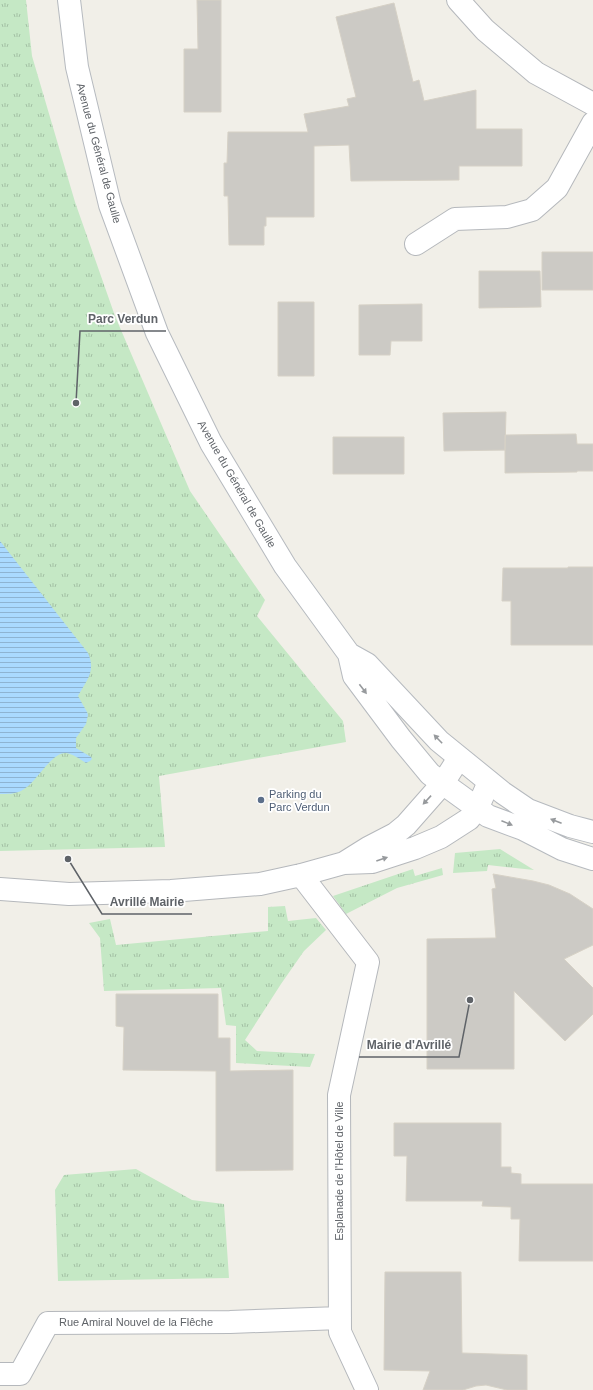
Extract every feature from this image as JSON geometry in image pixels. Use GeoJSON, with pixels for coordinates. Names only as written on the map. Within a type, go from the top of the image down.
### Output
{"type":"FeatureCollection","features":[{"type":"Feature","properties":{"kind":"street","name":"Avenue du Général de Gaulle"},"geometry":{"type":"LineString","coordinates":[[69,0],[77,67],[110,205],[157,333],[211,443],[285,566],[349,654],[354,676],[417,760],[430,774],[488,816],[522,829],[562,849],[593,859]]}},
{"type":"Feature","properties":{"kind":"street"},"geometry":{"type":"LineString","coordinates":[[458,0],[485,30],[536,73],[593,104]]}},
{"type":"Feature","properties":{"kind":"street"},"geometry":{"type":"LineString","coordinates":[[416,244],[454,219],[507,218],[532,210],[557,188],[593,123]]}},
{"type":"Feature","properties":{"kind":"street","name":"Avenue du Général de Gaulle"},"geometry":{"type":"LineString","coordinates":[[349,654],[367,664],[439,741],[489,782],[528,810],[570,826],[593,832]]}},
{"type":"Feature","properties":{"kind":"street"},"geometry":{"type":"LineString","coordinates":[[344,863],[395,834],[406,825],[443,783],[459,758]]}},
{"type":"Feature","properties":{"kind":"street"},"geometry":{"type":"LineString","coordinates":[[0,889],[62,894],[171,891],[260,884],[301,876],[344,863],[372,862],[415,848],[441,837],[469,819],[477,809],[489,782]]}},
{"type":"Feature","properties":{"kind":"street","name":"Esplanade de l'Hôtel de Ville"},"geometry":{"type":"LineString","coordinates":[[301,876],[368,962],[339,1095],[340,1332],[367,1390]]}},
{"type":"Feature","properties":{"kind":"street","name":"Rue Amiral Nouvel de la Flêche"},"geometry":{"type":"LineString","coordinates":[[0,1374],[20,1374],[48,1323],[230,1322],[340,1318]]}},
{"type":"Feature","properties":{"kind":"green space"},"geometry":{"type":"Polygon","coordinates":[[[0,0],[26,0],[32,56],[75,202],[115,316],[190,491],[265,600],[257,616],[343,721],[346,742],[159,776],[165,847],[0,851],[0,0]]]}},
{"type":"Feature","properties":{"kind":"green space"},"geometry":{"type":"Polygon","coordinates":[[[500,849],[534,870],[488,865],[487,871],[453,873],[455,853],[500,849]]]}},
{"type":"Feature","properties":{"kind":"green space"},"geometry":{"type":"Polygon","coordinates":[[[442,868],[443,875],[397,888],[346,914],[333,896],[413,869],[415,876],[442,868]]]}},
{"type":"Feature","properties":{"kind":"green space"},"geometry":{"type":"Polygon","coordinates":[[[285,906],[288,921],[316,918],[326,930],[304,951],[245,1040],[257,1051],[315,1054],[310,1067],[236,1063],[236,1026],[226,1025],[221,988],[104,991],[100,938],[89,923],[110,919],[116,945],[268,931],[268,907],[285,906]]]}},
{"type":"Feature","properties":{"kind":"green space"},"geometry":{"type":"Polygon","coordinates":[[[136,1169],[192,1200],[224,1204],[229,1278],[58,1281],[55,1190],[64,1175],[136,1169]]]}},
{"type":"Feature","properties":{"kind":"water"},"geometry":{"type":"Polygon","coordinates":[[[0,541],[88,653],[91,665],[91,670],[87,680],[78,696],[88,715],[86,724],[76,738],[76,748],[92,759],[86,763],[71,754],[60,754],[49,763],[27,787],[18,792],[6,794],[0,794],[0,541]]]}},
{"type":"Feature","properties":{"kind":"building"},"geometry":{"type":"Polygon","coordinates":[[[197,0],[221,0],[221,112],[184,112],[184,49],[198,49],[197,0]]]}},
{"type":"Feature","properties":{"kind":"building"},"geometry":{"type":"Polygon","coordinates":[[[394,3],[413,82],[419,80],[424,101],[476,90],[476,129],[522,129],[522,166],[459,166],[459,180],[351,181],[349,145],[314,146],[314,217],[266,217],[266,226],[264,226],[264,245],[229,245],[228,196],[224,196],[224,163],[227,163],[228,132],[308,132],[304,114],[349,106],[347,99],[356,97],[336,17],[394,3]]]}},
{"type":"Feature","properties":{"kind":"building"},"geometry":{"type":"Polygon","coordinates":[[[542,252],[593,252],[593,290],[542,290],[542,252]]]}},
{"type":"Feature","properties":{"kind":"building"},"geometry":{"type":"Polygon","coordinates":[[[479,271],[540,271],[541,307],[479,308],[479,271]]]}},
{"type":"Feature","properties":{"kind":"building"},"geometry":{"type":"Polygon","coordinates":[[[278,302],[314,302],[314,376],[278,376],[278,302]]]}},
{"type":"Feature","properties":{"kind":"building"},"geometry":{"type":"Polygon","coordinates":[[[422,304],[422,341],[391,341],[390,355],[359,355],[359,305],[422,304]]]}},
{"type":"Feature","properties":{"kind":"building"},"geometry":{"type":"Polygon","coordinates":[[[506,412],[505,450],[444,451],[443,413],[506,412]]]}},
{"type":"Feature","properties":{"kind":"building"},"geometry":{"type":"Polygon","coordinates":[[[576,434],[577,444],[593,444],[593,471],[505,473],[505,435],[576,434]]]}},
{"type":"Feature","properties":{"kind":"building"},"geometry":{"type":"Polygon","coordinates":[[[333,437],[404,437],[404,474],[333,474],[333,437]]]}},
{"type":"Feature","properties":{"kind":"building"},"geometry":{"type":"Polygon","coordinates":[[[593,567],[593,645],[511,645],[511,601],[502,601],[503,568],[593,567]]]}},
{"type":"Feature","properties":{"kind":"building"},"geometry":{"type":"Polygon","coordinates":[[[493,874],[549,885],[570,894],[593,909],[593,945],[564,959],[593,988],[593,1014],[565,1041],[514,991],[514,1069],[427,1069],[427,939],[496,938],[492,889],[496,888],[493,874]]]}},
{"type":"Feature","properties":{"kind":"building"},"geometry":{"type":"Polygon","coordinates":[[[116,994],[218,994],[218,1038],[230,1038],[230,1071],[293,1070],[293,1170],[216,1171],[216,1071],[123,1070],[124,1027],[116,1026],[116,994]]]}},
{"type":"Feature","properties":{"kind":"building"},"geometry":{"type":"Polygon","coordinates":[[[394,1123],[501,1123],[501,1167],[511,1167],[511,1173],[521,1174],[521,1184],[593,1184],[593,1261],[519,1261],[520,1219],[511,1219],[511,1207],[482,1206],[483,1201],[406,1201],[407,1156],[394,1156],[394,1123]]]}},
{"type":"Feature","properties":{"kind":"building"},"geometry":{"type":"Polygon","coordinates":[[[385,1272],[461,1272],[462,1353],[527,1355],[527,1390],[507,1390],[486,1385],[463,1390],[423,1390],[430,1371],[384,1370],[385,1272]]]}},
{"type":"Feature","properties":{"kind":"place","name":"Parc Verdun"},"geometry":{"type":"Point","coordinates":[76,403]}},
{"type":"Feature","properties":{"kind":"place","name":"Parking du Parc Verdun"},"geometry":{"type":"Point","coordinates":[261,800]}},
{"type":"Feature","properties":{"kind":"place","name":"Avrillé Mairie"},"geometry":{"type":"Point","coordinates":[68,859]}},
{"type":"Feature","properties":{"kind":"place","name":"Mairie d'Avrillé"},"geometry":{"type":"Point","coordinates":[470,1000]}}]}
